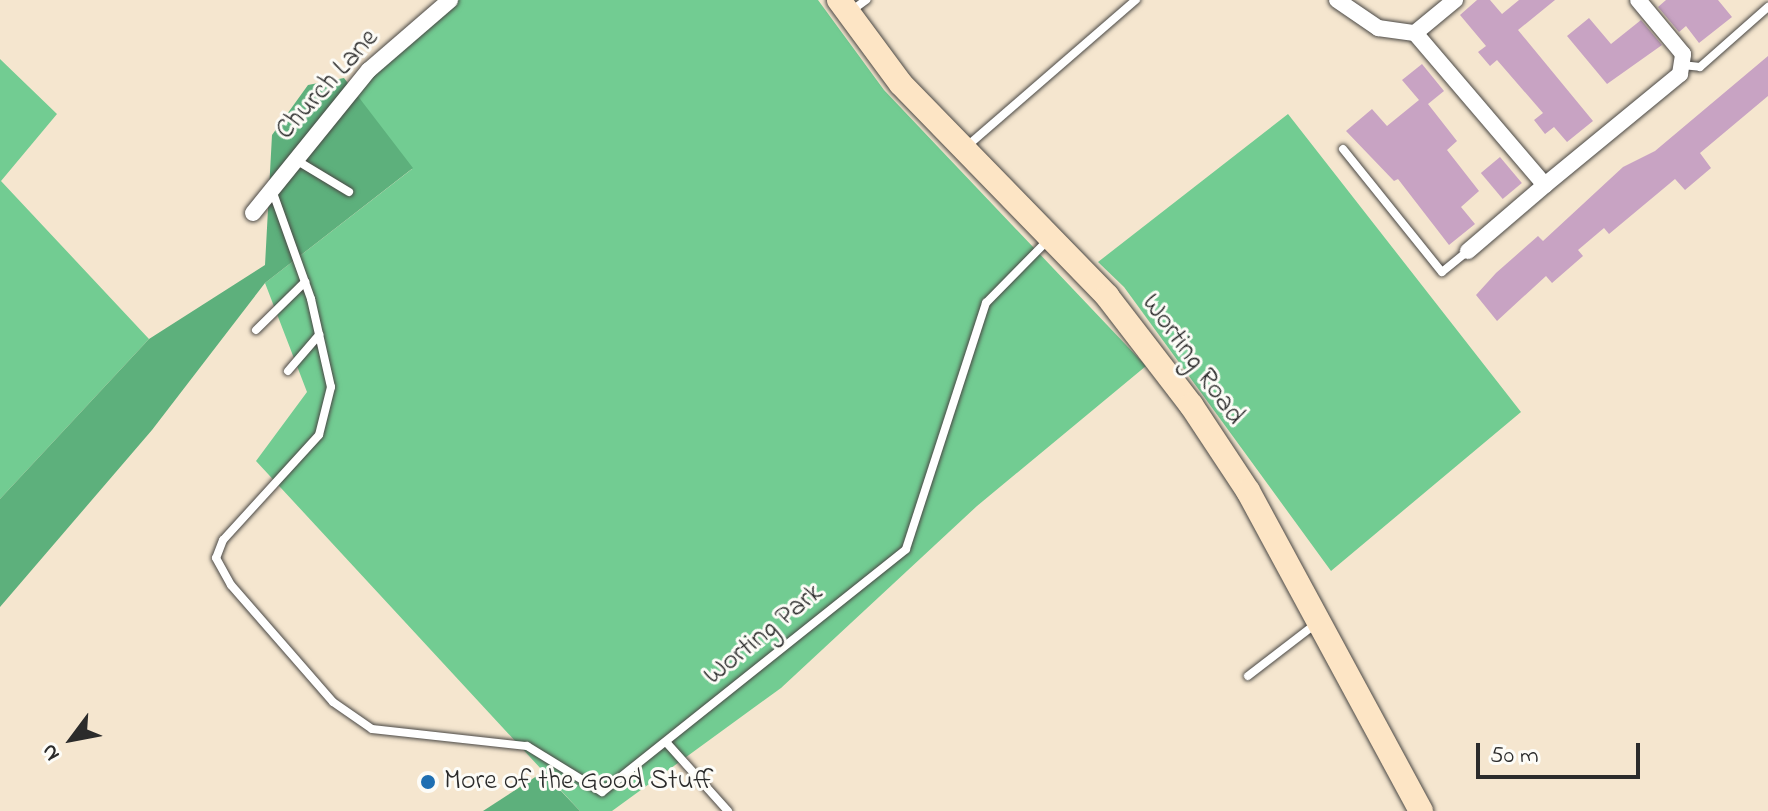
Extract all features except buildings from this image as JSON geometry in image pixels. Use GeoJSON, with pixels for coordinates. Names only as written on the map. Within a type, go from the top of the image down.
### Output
{"type":"FeatureCollection","features":[{"type":"Feature","properties":{"kind":"main road","name":"Worting Road"},"geometry":{"type":"LineString","coordinates":[[851,4],[901,84],[1107,296],[1191,405],[1248,491],[1421,811]]}},
{"type":"Feature","properties":{"kind":"street","name":"Church Lane"},"geometry":{"type":"LineString","coordinates":[[253,213],[369,70],[450,0]]}},
{"type":"Feature","properties":{"kind":"street"},"geometry":{"type":"LineString","coordinates":[[1337,0],[1378,28],[1415,33],[1545,185]]}},
{"type":"Feature","properties":{"kind":"street"},"geometry":{"type":"LineString","coordinates":[[1415,33],[1455,0]]}},
{"type":"Feature","properties":{"kind":"street"},"geometry":{"type":"LineString","coordinates":[[1468,251],[1680,74],[1683,54],[1638,0]]}},
{"type":"Feature","properties":{"kind":"lane"},"geometry":{"type":"LineString","coordinates":[[962,150],[1136,0]]}},
{"type":"Feature","properties":{"kind":"lane"},"geometry":{"type":"LineString","coordinates":[[1681,65],[1700,67],[1768,7]]}},
{"type":"Feature","properties":{"kind":"lane"},"geometry":{"type":"LineString","coordinates":[[1343,149],[1442,272],[1468,251]]}},
{"type":"Feature","properties":{"kind":"lane"},"geometry":{"type":"LineString","coordinates":[[296,160],[349,192]]}},
{"type":"Feature","properties":{"kind":"lane"},"geometry":{"type":"LineString","coordinates":[[272,190],[305,282],[319,335],[288,371]]}},
{"type":"Feature","properties":{"kind":"lane","name":"Worting Park"},"geometry":{"type":"LineString","coordinates":[[319,335],[331,387],[319,435],[223,540],[216,558],[231,585],[333,702],[372,729],[527,746],[602,792],[906,549],[986,303],[1051,237]]}},
{"type":"Feature","properties":{"kind":"lane"},"geometry":{"type":"LineString","coordinates":[[256,330],[305,282]]}},
{"type":"Feature","properties":{"kind":"lane"},"geometry":{"type":"LineString","coordinates":[[1248,676],[1318,622]]}},
{"type":"Feature","properties":{"kind":"lane"},"geometry":{"type":"LineString","coordinates":[[666,742],[728,811]]}},
{"type":"Feature","properties":{"kind":"green space"},"geometry":{"type":"Polygon","coordinates":[[[450,0],[818,0],[884,90],[1146,366],[977,506],[781,688],[612,811],[580,811],[256,461],[307,392],[265,283],[412,169],[351,89],[450,0]]]}},
{"type":"Feature","properties":{"kind":"green space"},"geometry":{"type":"Polygon","coordinates":[[[0,59],[57,114],[1,181],[149,339],[0,499],[0,59]]]}},
{"type":"Feature","properties":{"kind":"green space"},"geometry":{"type":"Polygon","coordinates":[[[344,78],[413,168],[265,283],[152,430],[0,607],[0,499],[149,339],[265,265],[272,135],[308,85],[344,78]]]}},
{"type":"Feature","properties":{"kind":"green space"},"geometry":{"type":"Polygon","coordinates":[[[1288,114],[1521,412],[1331,571],[1124,287],[1098,262],[1288,114]]]}},
{"type":"Feature","properties":{"kind":"green space"},"geometry":{"type":"Polygon","coordinates":[[[543,772],[580,811],[483,811],[543,772]]]}},
{"type":"Feature","properties":{"kind":"place","name":"More of the Good Stuff"},"geometry":{"type":"Point","coordinates":[428,782]}}]}
